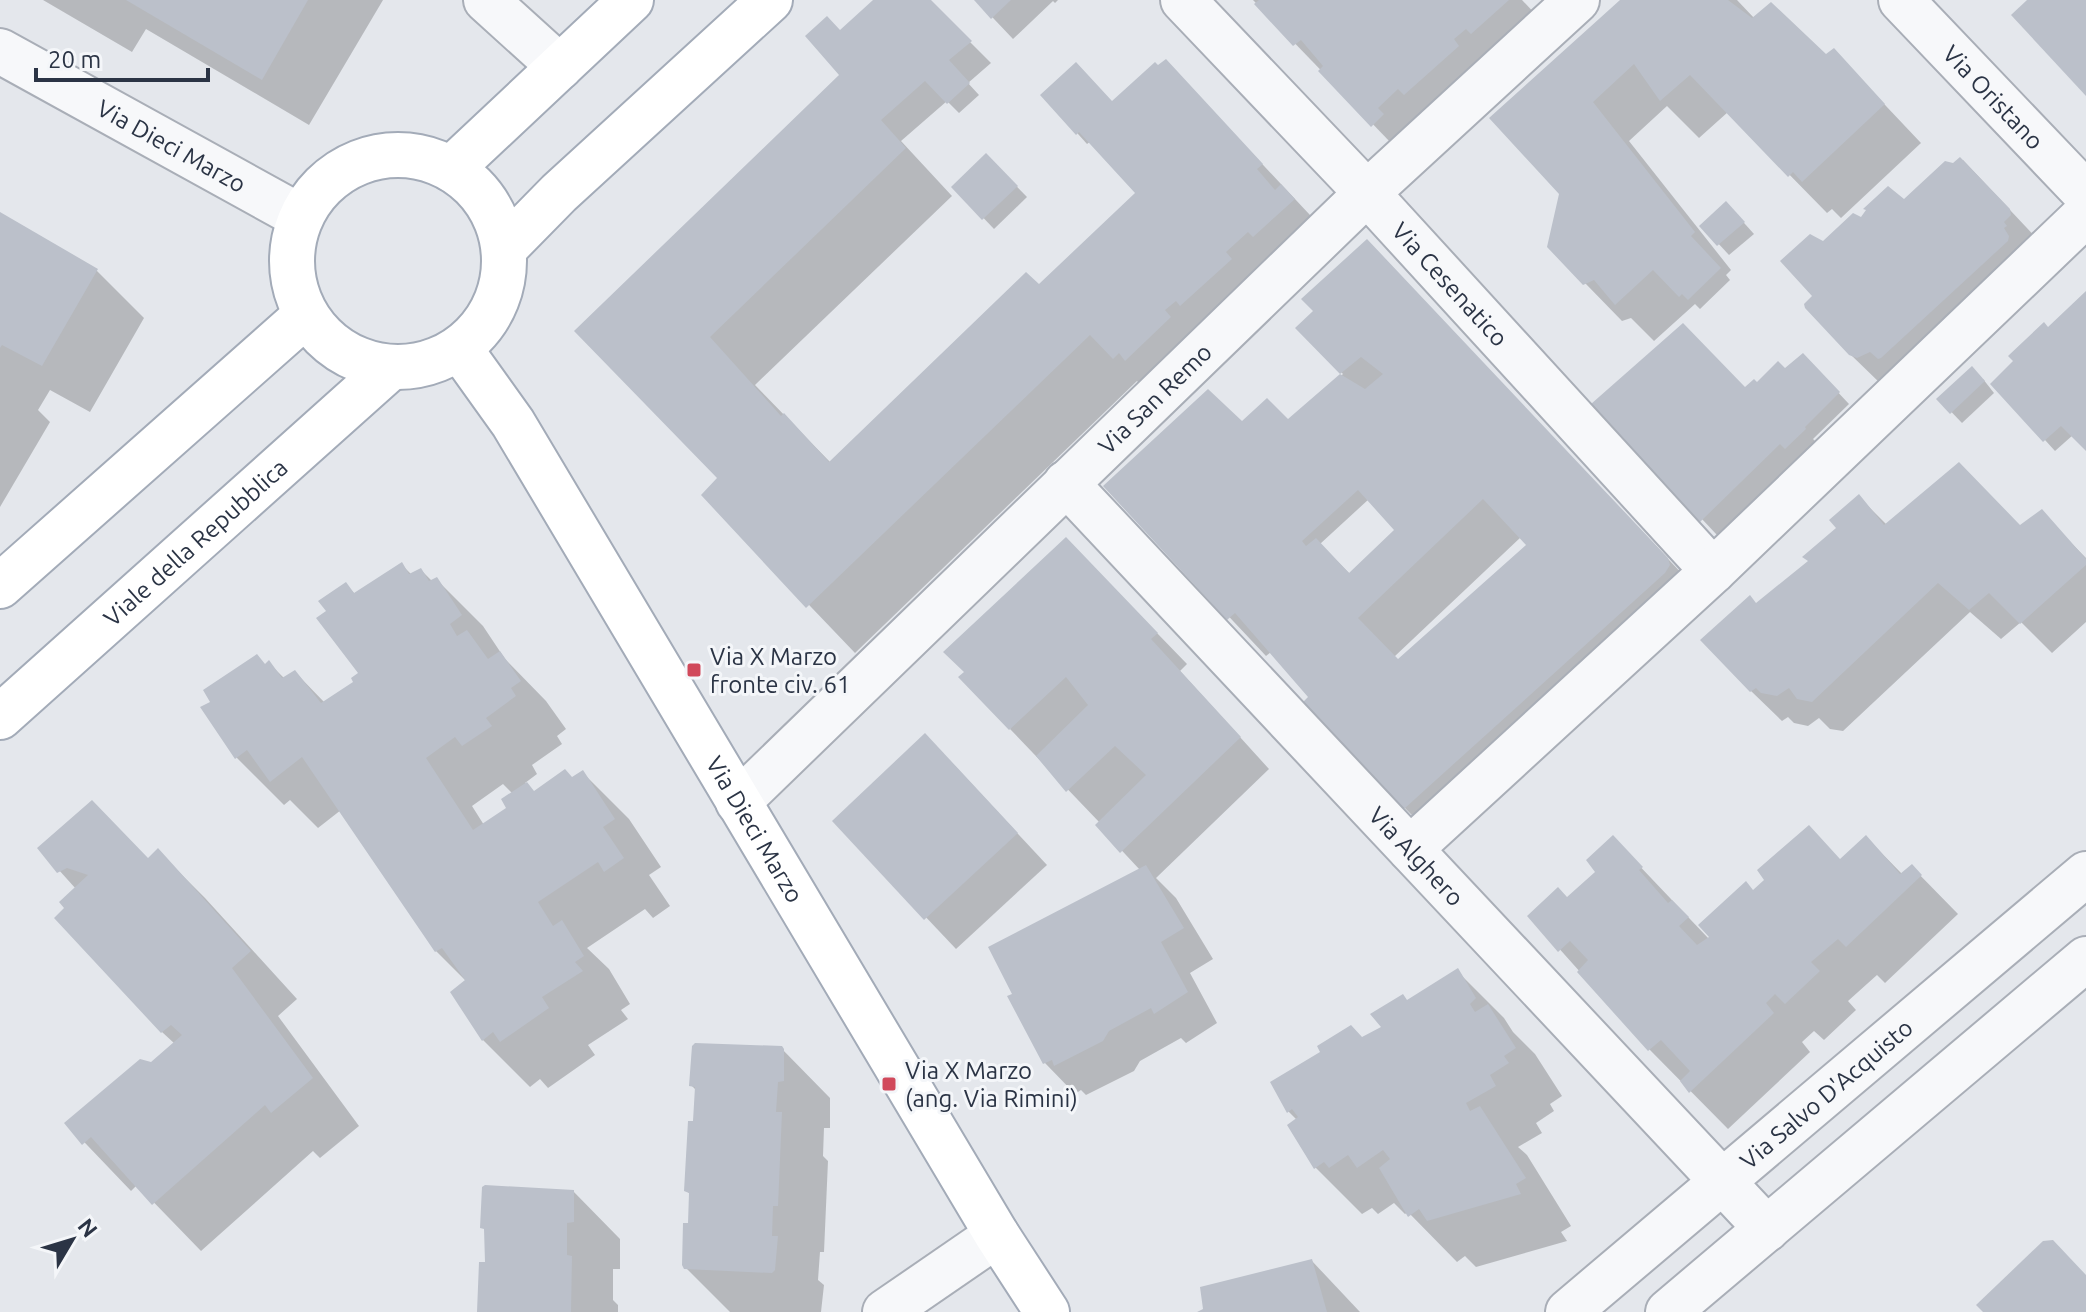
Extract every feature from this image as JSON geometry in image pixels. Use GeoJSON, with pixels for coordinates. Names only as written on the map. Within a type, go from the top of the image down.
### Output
{"type":"FeatureCollection","features":[{"type":"Feature","properties":{"kind":"main road"},"geometry":{"type":"LineString","coordinates":[[451,169],[631,0]]}},
{"type":"Feature","properties":{"kind":"main road"},"geometry":{"type":"LineString","coordinates":[[504,249],[559,193],[770,0]]}},
{"type":"Feature","properties":{"kind":"main road"},"geometry":{"type":"LineString","coordinates":[[402,154],[428,159],[451,169],[472,185],[489,205],[499,226],[504,249],[503,281],[493,311],[478,332],[460,349],[426,365],[390,368],[357,359],[328,341],[306,315],[294,285],[292,250],[301,217],[318,189],[345,169],[372,158],[402,154]]}},
{"type":"Feature","properties":{"kind":"main road"},"geometry":{"type":"LineString","coordinates":[[0,586],[306,315]]}},
{"type":"Feature","properties":{"kind":"main road","name":"Via Dieci Marzo"},"geometry":{"type":"LineString","coordinates":[[460,349],[513,423],[997,1235],[1047,1312]]}},
{"type":"Feature","properties":{"kind":"main road","name":"Viale della Repubblica"},"geometry":{"type":"LineString","coordinates":[[0,717],[390,368]]}},
{"type":"Feature","properties":{"kind":"street"},"geometry":{"type":"LineString","coordinates":[[486,0],[560,67]]}},
{"type":"Feature","properties":{"kind":"street","name":"Via Cesenatico"},"geometry":{"type":"LineString","coordinates":[[1183,0],[1367,193],[1713,571]]}},
{"type":"Feature","properties":{"kind":"street","name":"Via San Remo"},"geometry":{"type":"LineString","coordinates":[[738,802],[1367,193],[1577,0]]}},
{"type":"Feature","properties":{"kind":"street","name":"Via Oristano"},"geometry":{"type":"LineString","coordinates":[[1901,0],[2086,194]]}},
{"type":"Feature","properties":{"kind":"street","name":"Via Dieci Marzo"},"geometry":{"type":"LineString","coordinates":[[0,51],[301,217]]}},
{"type":"Feature","properties":{"kind":"street"},"geometry":{"type":"LineString","coordinates":[[1410,849],[1713,571],[2086,214]]}},
{"type":"Feature","properties":{"kind":"street","name":"Via Alghero"},"geometry":{"type":"LineString","coordinates":[[1066,483],[1767,1229]]}},
{"type":"Feature","properties":{"kind":"street","name":"Via Salvo D'Acquisto"},"geometry":{"type":"LineString","coordinates":[[1568,1312],[2086,874]]}},
{"type":"Feature","properties":{"kind":"street"},"geometry":{"type":"LineString","coordinates":[[1668,1312],[2086,959]]}},
{"type":"Feature","properties":{"kind":"street"},"geometry":{"type":"LineString","coordinates":[[885,1312],[997,1235]]}},
{"type":"Feature","properties":{"kind":"building"},"geometry":{"type":"Polygon","coordinates":[[[126,0],[308,0],[262,80],[126,0]]]}},
{"type":"Feature","properties":{"kind":"building"},"geometry":{"type":"Polygon","coordinates":[[[873,0],[931,0],[972,41],[949,60],[970,83],[947,104],[925,81],[881,120],[906,148],[710,337],[781,416],[784,413],[829,462],[1026,272],[1039,284],[1135,193],[1040,95],[1076,62],[1112,101],[1155,62],[1158,65],[1166,59],[1263,164],[1257,169],[1275,190],[1281,184],[1295,199],[1253,237],[1248,232],[1226,252],[1232,259],[1180,306],[1176,301],[1165,310],[1171,317],[1125,361],[1119,353],[1113,359],[1090,335],[806,608],[701,495],[717,478],[574,331],[839,75],[805,36],[827,16],[840,30],[873,0]]]}},
{"type":"Feature","properties":{"kind":"building"},"geometry":{"type":"Polygon","coordinates":[[[974,0],[1011,0],[991,19],[974,0]]]}},
{"type":"Feature","properties":{"kind":"building"},"geometry":{"type":"Polygon","coordinates":[[[1259,0],[1509,0],[1471,34],[1466,29],[1454,39],[1459,46],[1404,95],[1398,89],[1378,108],[1384,114],[1371,127],[1318,71],[1323,66],[1301,40],[1293,46],[1254,4],[1259,0]]]}},
{"type":"Feature","properties":{"kind":"building"},"geometry":{"type":"Polygon","coordinates":[[[1620,0],[1728,0],[1752,18],[1771,2],[1826,54],[1834,48],[1885,104],[1802,182],[1793,172],[1788,177],[1690,75],[1660,101],[1634,64],[1593,102],[1695,232],[1691,236],[1721,268],[1688,300],[1682,294],[1679,297],[1653,270],[1615,305],[1594,280],[1583,285],[1547,247],[1559,194],[1489,118],[1620,0]]]}},
{"type":"Feature","properties":{"kind":"building"},"geometry":{"type":"Polygon","coordinates":[[[2027,0],[2086,0],[2086,96],[2011,15],[2027,0]]]}},
{"type":"Feature","properties":{"kind":"building"},"geometry":{"type":"Polygon","coordinates":[[[986,153],[1018,186],[982,220],[951,187],[986,153]]]}},
{"type":"Feature","properties":{"kind":"building"},"geometry":{"type":"Polygon","coordinates":[[[1960,157],[2010,209],[2011,215],[2004,222],[2008,241],[1881,358],[1870,352],[1857,358],[1849,355],[1805,308],[1804,304],[1812,296],[1780,261],[1810,234],[1823,241],[1853,213],[1861,217],[1866,210],[1863,209],[1888,186],[1904,199],[1945,161],[1953,163],[1960,157]]]}},
{"type":"Feature","properties":{"kind":"building"},"geometry":{"type":"Polygon","coordinates":[[[1726,201],[1745,222],[1717,246],[1699,226],[1726,201]]]}},
{"type":"Feature","properties":{"kind":"building"},"geometry":{"type":"Polygon","coordinates":[[[0,212],[98,269],[42,366],[2,345],[0,348],[0,212]]]}},
{"type":"Feature","properties":{"kind":"building"},"geometry":{"type":"Polygon","coordinates":[[[1367,239],[1668,558],[1670,565],[1665,573],[1405,808],[1401,808],[1303,702],[1308,697],[1235,613],[1227,620],[1103,486],[1208,389],[1242,421],[1267,398],[1288,419],[1340,374],[1295,328],[1313,311],[1301,299],[1367,239]],[[1361,357],[1340,374],[1365,389],[1383,374],[1361,357]],[[1358,490],[1302,541],[1306,546],[1316,538],[1349,573],[1394,530],[1358,490]],[[1483,499],[1358,618],[1398,659],[1526,545],[1483,499]]]}},
{"type":"Feature","properties":{"kind":"building"},"geometry":{"type":"Polygon","coordinates":[[[2086,291],[2086,451],[2061,426],[2043,442],[1990,384],[2013,361],[2008,356],[2044,322],[2048,327],[2086,291]]]}},
{"type":"Feature","properties":{"kind":"building"},"geometry":{"type":"Polygon","coordinates":[[[1683,323],[1745,387],[1754,379],[1757,382],[1778,361],[1785,368],[1803,353],[1840,392],[1785,449],[1780,444],[1700,522],[1591,404],[1683,323]]]}},
{"type":"Feature","properties":{"kind":"building"},"geometry":{"type":"Polygon","coordinates":[[[1972,366],[1985,381],[1950,414],[1936,399],[1972,366]]]}},
{"type":"Feature","properties":{"kind":"building"},"geometry":{"type":"Polygon","coordinates":[[[1959,462],[2020,525],[2042,509],[2086,559],[2086,565],[2020,624],[1989,593],[1969,610],[1938,583],[1812,702],[1797,699],[1789,688],[1777,696],[1761,693],[1756,688],[1750,692],[1700,640],[1750,595],[1756,603],[1808,561],[1802,557],[1836,528],[1829,520],[1859,494],[1884,525],[1959,462]]]}},
{"type":"Feature","properties":{"kind":"building"},"geometry":{"type":"Polygon","coordinates":[[[1066,537],[1158,633],[1151,639],[1241,737],[1120,853],[1095,825],[1146,775],[1115,746],[1066,792],[1036,756],[1088,705],[1066,677],[1009,730],[958,677],[964,672],[943,652],[1066,537]]]}},
{"type":"Feature","properties":{"kind":"building"},"geometry":{"type":"Polygon","coordinates":[[[402,562],[409,574],[421,568],[429,581],[437,577],[462,615],[450,624],[457,636],[467,630],[488,659],[500,651],[521,681],[511,688],[516,696],[486,718],[492,726],[462,746],[455,737],[426,758],[473,830],[506,808],[501,799],[527,782],[534,791],[565,769],[572,777],[583,770],[615,819],[603,827],[624,858],[604,872],[598,862],[538,902],[553,926],[562,920],[584,956],[575,962],[583,971],[542,997],[549,1008],[500,1042],[493,1032],[482,1041],[450,992],[465,980],[442,948],[435,952],[302,757],[270,782],[247,750],[235,759],[200,707],[210,702],[203,690],[257,654],[265,664],[269,660],[282,678],[295,670],[321,703],[353,682],[351,678],[358,673],[316,618],[326,611],[318,601],[346,582],[354,593],[402,562]]]}},
{"type":"Feature","properties":{"kind":"building"},"geometry":{"type":"Polygon","coordinates":[[[925,733],[1018,833],[924,920],[832,821],[925,733]]]}},
{"type":"Feature","properties":{"kind":"building"},"geometry":{"type":"Polygon","coordinates":[[[92,800],[148,858],[158,848],[251,951],[232,968],[313,1078],[271,1113],[265,1105],[152,1205],[91,1137],[82,1145],[64,1123],[140,1059],[151,1062],[182,1035],[171,1025],[161,1033],[54,918],[64,908],[59,902],[88,875],[67,868],[57,873],[37,848],[92,800]]]}},
{"type":"Feature","properties":{"kind":"building"},"geometry":{"type":"Polygon","coordinates":[[[1809,825],[1840,859],[1866,835],[1900,874],[1912,864],[1922,875],[1846,947],[1838,939],[1811,962],[1820,971],[1785,1004],[1775,994],[1766,1003],[1774,1013],[1689,1093],[1680,1081],[1690,1071],[1661,1040],[1648,1051],[1577,972],[1588,960],[1570,941],[1558,952],[1527,916],[1558,887],[1567,897],[1595,872],[1586,860],[1613,835],[1643,867],[1639,870],[1668,903],[1672,900],[1689,917],[1679,926],[1697,945],[1709,937],[1698,925],[1746,881],[1753,890],[1764,880],[1757,870],[1809,825]]]}},
{"type":"Feature","properties":{"kind":"building"},"geometry":{"type":"Polygon","coordinates":[[[1146,865],[1184,928],[1161,942],[1188,992],[1154,1014],[1151,1008],[1109,1031],[1103,1041],[1054,1066],[1052,1060],[1043,1064],[1007,996],[1012,994],[988,947],[1146,865]]]}},
{"type":"Feature","properties":{"kind":"building"},"geometry":{"type":"Polygon","coordinates":[[[1458,968],[1476,998],[1470,1004],[1475,1012],[1488,1004],[1516,1048],[1504,1056],[1509,1063],[1490,1075],[1496,1086],[1466,1103],[1470,1111],[1480,1106],[1526,1178],[1516,1184],[1521,1194],[1427,1221],[1419,1209],[1408,1217],[1379,1168],[1390,1159],[1383,1150],[1357,1168],[1348,1155],[1329,1168],[1324,1162],[1314,1169],[1287,1125],[1298,1117],[1292,1109],[1287,1113],[1270,1082],[1320,1052],[1317,1046],[1351,1025],[1362,1037],[1381,1027],[1370,1014],[1403,994],[1407,1000],[1458,968]]]}},
{"type":"Feature","properties":{"kind":"building"},"geometry":{"type":"Polygon","coordinates":[[[695,1043],[782,1046],[784,1049],[784,1081],[778,1082],[776,1112],[782,1112],[778,1206],[773,1206],[772,1236],[778,1236],[775,1270],[772,1273],[684,1269],[682,1265],[683,1223],[688,1223],[689,1193],[684,1191],[688,1121],[693,1121],[695,1087],[689,1086],[692,1046],[695,1043]]]}},
{"type":"Feature","properties":{"kind":"building"},"geometry":{"type":"Polygon","coordinates":[[[482,1187],[574,1190],[574,1222],[567,1223],[567,1255],[572,1256],[571,1312],[477,1312],[479,1262],[485,1262],[484,1229],[480,1228],[482,1187]]]}},
{"type":"Feature","properties":{"kind":"building"},"geometry":{"type":"Polygon","coordinates":[[[2053,1240],[2086,1275],[2086,1312],[1983,1312],[1976,1305],[2043,1241],[2053,1240]]]}},
{"type":"Feature","properties":{"kind":"building"},"geometry":{"type":"Polygon","coordinates":[[[1312,1259],[1327,1312],[1197,1312],[1203,1309],[1200,1287],[1312,1259]]]}},
{"type":"Feature","properties":{"kind":"place","name":"Via X Marzo fronte civ. 61"},"geometry":{"type":"Point","coordinates":[694,670]}},
{"type":"Feature","properties":{"kind":"place","name":"Via X Marzo (ang. Via Rimini)"},"geometry":{"type":"Point","coordinates":[889,1084]}}]}
